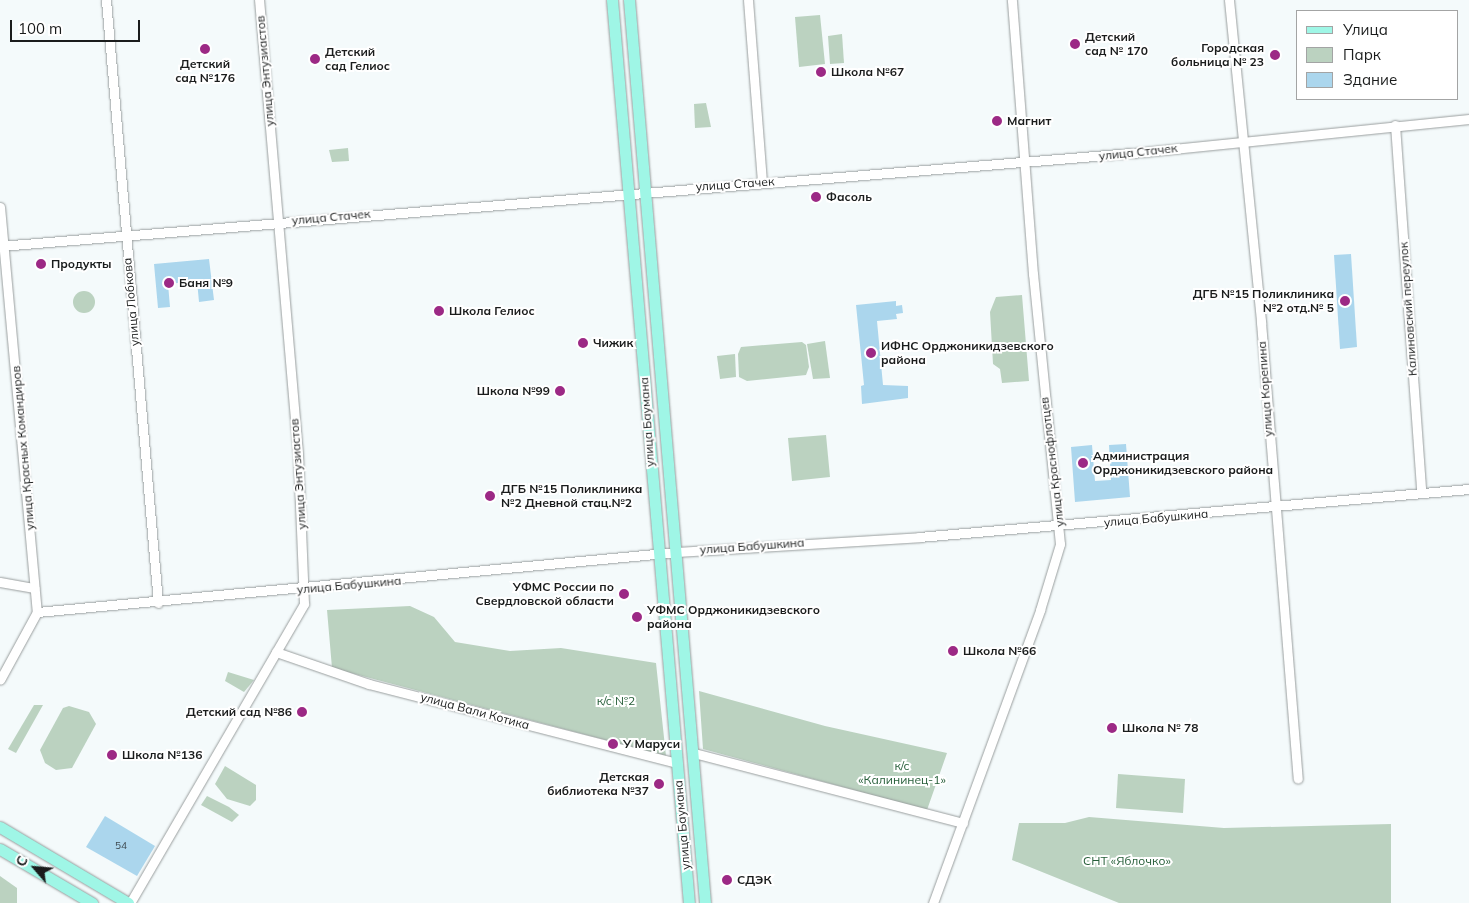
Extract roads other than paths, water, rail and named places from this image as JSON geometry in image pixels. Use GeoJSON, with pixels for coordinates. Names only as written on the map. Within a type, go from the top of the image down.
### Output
{"type":"FeatureCollection","features":[{"type":"Feature","properties":{"kind":"main road","name":"улица Баумана"},"geometry":{"type":"LineString","coordinates":[[612,0],[656,554],[689,903]]}},
{"type":"Feature","properties":{"kind":"main road","name":"улица Баумана"},"geometry":{"type":"LineString","coordinates":[[629,0],[706,903]]}},
{"type":"Feature","properties":{"kind":"main road"},"geometry":{"type":"LineString","coordinates":[[0,827],[129,903]]}},
{"type":"Feature","properties":{"kind":"main road"},"geometry":{"type":"LineString","coordinates":[[0,848],[92,903]]}},
{"type":"Feature","properties":{"kind":"street","name":"улица Лобкова"},"geometry":{"type":"LineString","coordinates":[[106,0],[158,603]]}},
{"type":"Feature","properties":{"kind":"street","name":"улица Энтузиастов"},"geometry":{"type":"LineString","coordinates":[[129,903],[304,604],[298,454],[258,0]]}},
{"type":"Feature","properties":{"kind":"street"},"geometry":{"type":"LineString","coordinates":[[748,0],[762,182]]}},
{"type":"Feature","properties":{"kind":"street","name":"улица Краснофлотцев"},"geometry":{"type":"LineString","coordinates":[[933,903],[1057,560],[1060,525],[1043,386],[1012,0]]}},
{"type":"Feature","properties":{"kind":"street","name":"улица Корепина"},"geometry":{"type":"LineString","coordinates":[[1229,0],[1243,140],[1298,779]]}},
{"type":"Feature","properties":{"kind":"street","name":"улица Стачек"},"geometry":{"type":"LineString","coordinates":[[2,245],[627,191],[1026,161],[1469,119]]}},
{"type":"Feature","properties":{"kind":"street","name":"Калиновский переулок"},"geometry":{"type":"LineString","coordinates":[[1395,126],[1421,492]]}},
{"type":"Feature","properties":{"kind":"street","name":"улица Красных Командиров"},"geometry":{"type":"LineString","coordinates":[[0,206],[36,612]]}},
{"type":"Feature","properties":{"kind":"street","name":"улица Бабушкина"},"geometry":{"type":"LineString","coordinates":[[36,612],[158,603],[677,552],[1274,509],[1421,492],[1469,489]]}},
{"type":"Feature","properties":{"kind":"street"},"geometry":{"type":"LineString","coordinates":[[0,582],[34,588]]}},
{"type":"Feature","properties":{"kind":"street"},"geometry":{"type":"LineString","coordinates":[[0,680],[36,612]]}},
{"type":"Feature","properties":{"kind":"street","name":"улица Вали Котика"},"geometry":{"type":"LineString","coordinates":[[276,652],[369,684],[676,763]]}},
{"type":"Feature","properties":{"kind":"street"},"geometry":{"type":"LineString","coordinates":[[694,753],[963,823]]}},
{"type":"Feature","properties":{"kind":"place","name":"Детский сад № 170"},"geometry":{"type":"Point","coordinates":[1075,44]}},
{"type":"Feature","properties":{"kind":"place","name":"Детский сад №176"},"geometry":{"type":"Point","coordinates":[205,49]}},
{"type":"Feature","properties":{"kind":"place","name":"Городская больница № 23"},"geometry":{"type":"Point","coordinates":[1275,55]}},
{"type":"Feature","properties":{"kind":"place","name":"Детский сад Гелиос"},"geometry":{"type":"Point","coordinates":[315,59]}},
{"type":"Feature","properties":{"kind":"place","name":"Школа №67"},"geometry":{"type":"Point","coordinates":[821,72]}},
{"type":"Feature","properties":{"kind":"place","name":"Магнит"},"geometry":{"type":"Point","coordinates":[997,121]}},
{"type":"Feature","properties":{"kind":"place","name":"Фасоль"},"geometry":{"type":"Point","coordinates":[816,197]}},
{"type":"Feature","properties":{"kind":"place","name":"Продукты"},"geometry":{"type":"Point","coordinates":[41,264]}},
{"type":"Feature","properties":{"kind":"place","name":"Баня №9"},"geometry":{"type":"Point","coordinates":[169,283]}},
{"type":"Feature","properties":{"kind":"place","name":"ДГБ №15 Поликлиника №2 отд.№ 5"},"geometry":{"type":"Point","coordinates":[1345,301]}},
{"type":"Feature","properties":{"kind":"place","name":"Школа Гелиос"},"geometry":{"type":"Point","coordinates":[439,311]}},
{"type":"Feature","properties":{"kind":"place","name":"Чижик"},"geometry":{"type":"Point","coordinates":[583,343]}},
{"type":"Feature","properties":{"kind":"place","name":"ИФНС Орджоникидзевского района"},"geometry":{"type":"Point","coordinates":[871,353]}},
{"type":"Feature","properties":{"kind":"place","name":"Школа №99"},"geometry":{"type":"Point","coordinates":[560,391]}},
{"type":"Feature","properties":{"kind":"place","name":"Администрация Орджоникидзевского района"},"geometry":{"type":"Point","coordinates":[1083,463]}},
{"type":"Feature","properties":{"kind":"place","name":"ДГБ №15 Поликлиника №2 Дневной стац.№2"},"geometry":{"type":"Point","coordinates":[490,496]}},
{"type":"Feature","properties":{"kind":"place","name":"УФМС России по Свердловской области"},"geometry":{"type":"Point","coordinates":[624,594]}},
{"type":"Feature","properties":{"kind":"place","name":"УФМС Орджоникидзевского района"},"geometry":{"type":"Point","coordinates":[637,617]}},
{"type":"Feature","properties":{"kind":"place","name":"Школа №66"},"geometry":{"type":"Point","coordinates":[953,651]}},
{"type":"Feature","properties":{"kind":"place","name":"Детский сад №86"},"geometry":{"type":"Point","coordinates":[302,712]}},
{"type":"Feature","properties":{"kind":"place","name":"Школа № 78"},"geometry":{"type":"Point","coordinates":[1112,728]}},
{"type":"Feature","properties":{"kind":"place","name":"У Маруси"},"geometry":{"type":"Point","coordinates":[613,744]}},
{"type":"Feature","properties":{"kind":"place","name":"Школа №136"},"geometry":{"type":"Point","coordinates":[112,755]}},
{"type":"Feature","properties":{"kind":"place","name":"Детская библиотека №37"},"geometry":{"type":"Point","coordinates":[659,784]}},
{"type":"Feature","properties":{"kind":"place","name":"СДЭК"},"geometry":{"type":"Point","coordinates":[727,880]}},
{"type":"Feature","properties":{"kind":"park label","name":"к/с №2"},"geometry":{"type":"Point","coordinates":[616,701]}},
{"type":"Feature","properties":{"kind":"park label","name":"к/с «Калининец-1»"},"geometry":{"type":"Point","coordinates":[902,773]}},
{"type":"Feature","properties":{"kind":"park label","name":"СНТ «Яблочко»"},"geometry":{"type":"Point","coordinates":[1127,861]}}]}
